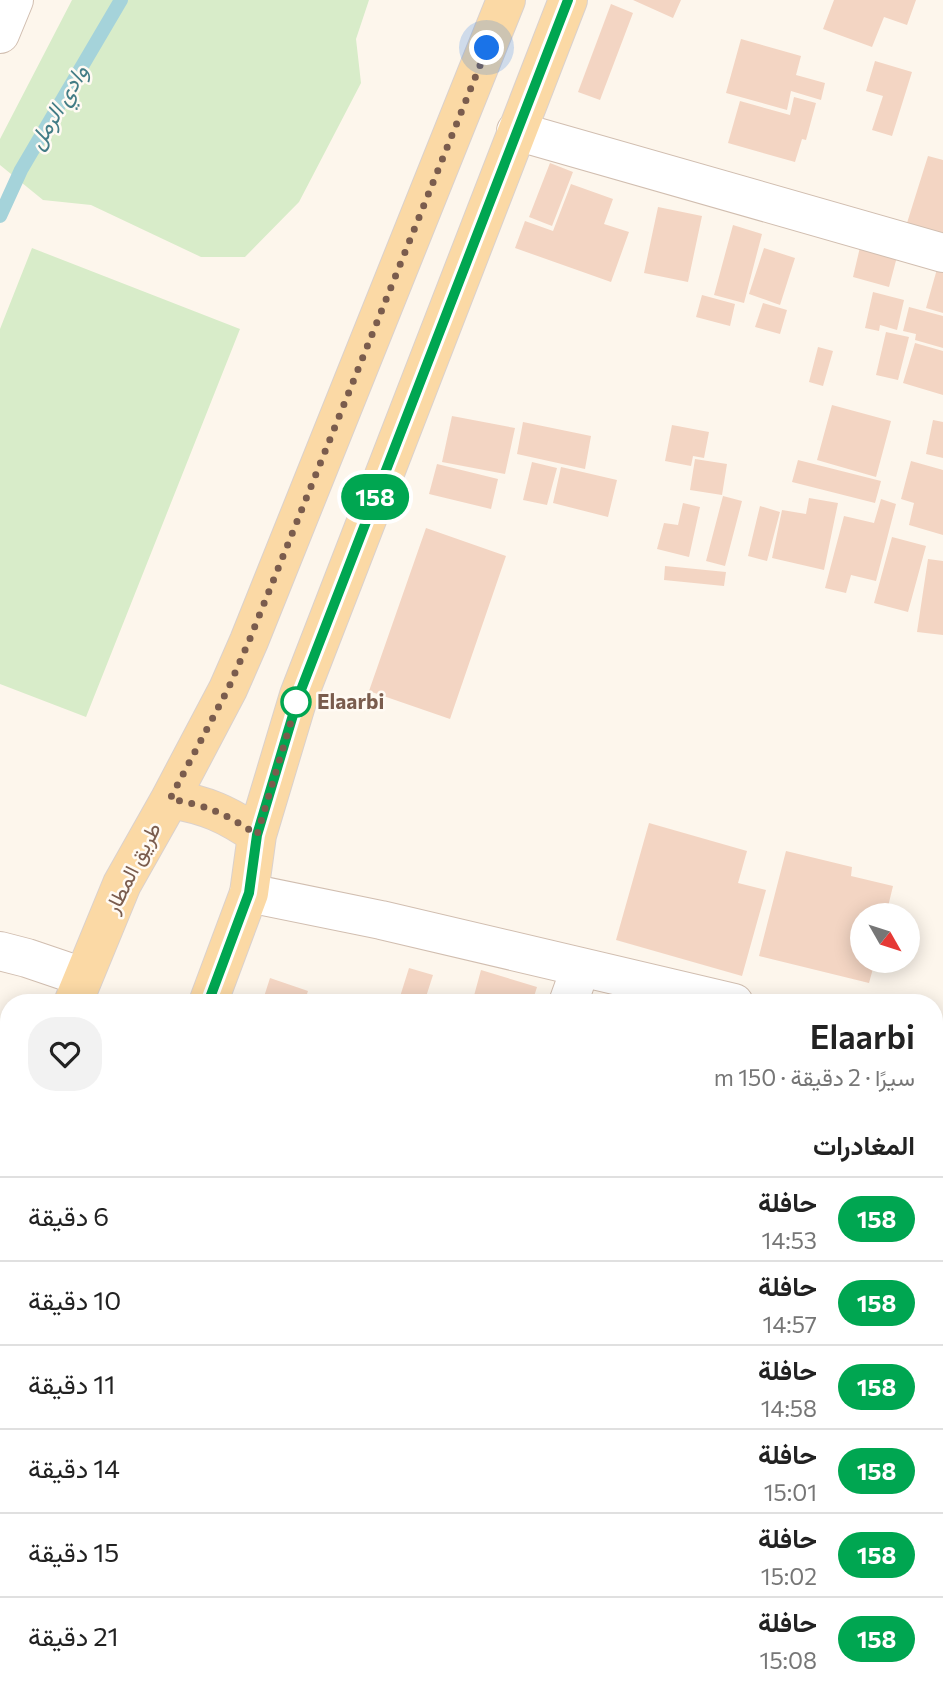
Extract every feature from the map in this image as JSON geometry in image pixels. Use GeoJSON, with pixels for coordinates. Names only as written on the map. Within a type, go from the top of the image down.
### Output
{"type":"FeatureCollection","features":[{"type":"Feature","properties":{"kind":"main road","name":"طريق المطار"},"geometry":{"type":"LineString","coordinates":[[78,990],[122,884],[228,689],[249,641],[506,0]]}},
{"type":"Feature","properties":{"kind":"main road"},"geometry":{"type":"LineString","coordinates":[[211,994],[249,893],[257,835],[299,695],[568,0]]}},
{"type":"Feature","properties":{"kind":"main road"},"geometry":{"type":"LineString","coordinates":[[170,799],[189,802],[225,814],[257,835]]}},
{"type":"Feature","properties":{"kind":"street"},"geometry":{"type":"LineString","coordinates":[[0,34],[14,0]]}},
{"type":"Feature","properties":{"kind":"street"},"geometry":{"type":"LineString","coordinates":[[516,131],[943,253]]}},
{"type":"Feature","properties":{"kind":"street"},"geometry":{"type":"LineString","coordinates":[[249,893],[381,920],[696,994]]}},
{"type":"Feature","properties":{"kind":"street"},"geometry":{"type":"LineString","coordinates":[[0,951],[27,958],[78,990]]}},
{"type":"Feature","properties":{"kind":"street"},"geometry":{"type":"LineString","coordinates":[[571,994],[581,967]]}},
{"type":"Feature","properties":{"kind":"green space"},"geometry":{"type":"Polygon","coordinates":[[[72,0],[369,0],[356,39],[361,83],[299,202],[245,257],[201,257],[91,205],[43,200],[0,165],[0,139],[72,0]]]}},
{"type":"Feature","properties":{"kind":"green space"},"geometry":{"type":"Polygon","coordinates":[[[32,248],[240,329],[86,717],[0,684],[0,329],[32,248]]]}},
{"type":"Feature","properties":{"kind":"building"},"geometry":{"type":"Polygon","coordinates":[[[633,0],[681,0],[673,18],[633,0]]]}},
{"type":"Feature","properties":{"kind":"building"},"geometry":{"type":"Polygon","coordinates":[[[834,0],[916,0],[907,25],[884,17],[872,47],[823,29],[834,0]]]}},
{"type":"Feature","properties":{"kind":"building"},"geometry":{"type":"Polygon","coordinates":[[[611,4],[633,13],[600,100],[578,92],[611,4]]]}},
{"type":"Feature","properties":{"kind":"building"},"geometry":{"type":"Polygon","coordinates":[[[741,39],[801,56],[796,75],[825,83],[821,100],[791,91],[787,110],[726,93],[741,39]]]}},
{"type":"Feature","properties":{"kind":"building"},"geometry":{"type":"Polygon","coordinates":[[[875,61],[912,72],[892,136],[872,130],[883,96],[866,91],[875,61]]]}},
{"type":"Feature","properties":{"kind":"building"},"geometry":{"type":"Polygon","coordinates":[[[794,97],[816,103],[806,140],[802,139],[795,162],[728,143],[740,101],[790,115],[794,97]]]}},
{"type":"Feature","properties":{"kind":"building"},"geometry":{"type":"Polygon","coordinates":[[[928,156],[943,160],[943,234],[907,223],[928,156]]]}},
{"type":"Feature","properties":{"kind":"building"},"geometry":{"type":"Polygon","coordinates":[[[550,163],[573,172],[552,226],[529,217],[550,163]]]}},
{"type":"Feature","properties":{"kind":"building"},"geometry":{"type":"Polygon","coordinates":[[[571,184],[613,199],[604,224],[629,232],[611,282],[515,248],[525,221],[553,231],[571,184]]]}},
{"type":"Feature","properties":{"kind":"building"},"geometry":{"type":"Polygon","coordinates":[[[658,207],[702,216],[688,282],[644,273],[658,207]]]}},
{"type":"Feature","properties":{"kind":"building"},"geometry":{"type":"Polygon","coordinates":[[[733,225],[762,234],[744,303],[714,295],[733,225]]]}},
{"type":"Feature","properties":{"kind":"building"},"geometry":{"type":"Polygon","coordinates":[[[861,243],[898,253],[889,287],[853,277],[861,243]]]}},
{"type":"Feature","properties":{"kind":"building"},"geometry":{"type":"Polygon","coordinates":[[[764,248],[795,258],[780,305],[749,294],[764,248]]]}},
{"type":"Feature","properties":{"kind":"building"},"geometry":{"type":"Polygon","coordinates":[[[937,269],[943,271],[943,313],[926,308],[937,269]]]}},
{"type":"Feature","properties":{"kind":"building"},"geometry":{"type":"Polygon","coordinates":[[[873,292],[904,300],[897,330],[880,325],[879,331],[865,328],[873,292]]]}},
{"type":"Feature","properties":{"kind":"building"},"geometry":{"type":"Polygon","coordinates":[[[702,295],[735,304],[730,326],[696,317],[702,295]]]}},
{"type":"Feature","properties":{"kind":"building"},"geometry":{"type":"Polygon","coordinates":[[[763,303],[787,310],[780,334],[755,327],[763,303]]]}},
{"type":"Feature","properties":{"kind":"building"},"geometry":{"type":"Polygon","coordinates":[[[909,307],[943,316],[943,348],[915,340],[916,334],[903,331],[909,307]]]}},
{"type":"Feature","properties":{"kind":"building"},"geometry":{"type":"Polygon","coordinates":[[[886,332],[909,337],[898,380],[876,375],[886,332]]]}},
{"type":"Feature","properties":{"kind":"building"},"geometry":{"type":"Polygon","coordinates":[[[915,343],[943,351],[943,395],[903,383],[915,343]]]}},
{"type":"Feature","properties":{"kind":"building"},"geometry":{"type":"Polygon","coordinates":[[[818,347],[833,351],[823,386],[809,382],[818,347]]]}},
{"type":"Feature","properties":{"kind":"building"},"geometry":{"type":"Polygon","coordinates":[[[832,405],[891,421],[876,477],[817,460],[832,405]]]}},
{"type":"Feature","properties":{"kind":"building"},"geometry":{"type":"Polygon","coordinates":[[[452,416],[515,428],[505,474],[442,462],[452,416]]]}},
{"type":"Feature","properties":{"kind":"building"},"geometry":{"type":"Polygon","coordinates":[[[933,420],[943,422],[943,458],[926,454],[933,420]]]}},
{"type":"Feature","properties":{"kind":"building"},"geometry":{"type":"Polygon","coordinates":[[[523,422],[591,436],[585,469],[517,454],[523,422]]]}},
{"type":"Feature","properties":{"kind":"building"},"geometry":{"type":"Polygon","coordinates":[[[672,425],[709,432],[704,458],[693,456],[691,466],[665,461],[672,425]]]}},
{"type":"Feature","properties":{"kind":"building"},"geometry":{"type":"Polygon","coordinates":[[[695,459],[727,464],[722,495],[690,490],[695,459]]]}},
{"type":"Feature","properties":{"kind":"building"},"geometry":{"type":"Polygon","coordinates":[[[798,460],[881,481],[875,503],[792,482],[798,460]]]}},
{"type":"Feature","properties":{"kind":"building"},"geometry":{"type":"Polygon","coordinates":[[[911,461],[943,470],[943,535],[909,525],[914,503],[901,499],[911,461]]]}},
{"type":"Feature","properties":{"kind":"building"},"geometry":{"type":"Polygon","coordinates":[[[532,462],[557,468],[547,505],[523,500],[532,462]]]}},
{"type":"Feature","properties":{"kind":"building"},"geometry":{"type":"Polygon","coordinates":[[[437,464],[498,479],[491,509],[429,494],[437,464]]]}},
{"type":"Feature","properties":{"kind":"building"},"geometry":{"type":"Polygon","coordinates":[[[561,467],[617,480],[608,517],[553,503],[561,467]]]}},
{"type":"Feature","properties":{"kind":"building"},"geometry":{"type":"Polygon","coordinates":[[[723,496],[742,501],[725,566],[706,561],[723,496]]]}},
{"type":"Feature","properties":{"kind":"building"},"geometry":{"type":"Polygon","coordinates":[[[809,498],[838,503],[824,570],[772,558],[782,510],[806,514],[809,498]]]}},
{"type":"Feature","properties":{"kind":"building"},"geometry":{"type":"Polygon","coordinates":[[[881,499],[896,504],[876,581],[851,575],[846,593],[825,588],[844,516],[874,523],[881,499]]]}},
{"type":"Feature","properties":{"kind":"building"},"geometry":{"type":"Polygon","coordinates":[[[683,503],[700,507],[689,557],[657,549],[664,523],[678,525],[683,503]]]}},
{"type":"Feature","properties":{"kind":"building"},"geometry":{"type":"Polygon","coordinates":[[[760,506],[780,512],[767,561],[748,556],[760,506]]]}},
{"type":"Feature","properties":{"kind":"building"},"geometry":{"type":"Polygon","coordinates":[[[426,528],[506,556],[450,719],[369,691],[426,528]]]}},
{"type":"Feature","properties":{"kind":"building"},"geometry":{"type":"Polygon","coordinates":[[[892,537],[926,546],[908,612],[874,603],[892,537]]]}},
{"type":"Feature","properties":{"kind":"building"},"geometry":{"type":"Polygon","coordinates":[[[928,559],[943,561],[943,635],[917,632],[928,559]]]}},
{"type":"Feature","properties":{"kind":"building"},"geometry":{"type":"Polygon","coordinates":[[[665,566],[726,572],[724,586],[664,580],[665,566]]]}},
{"type":"Feature","properties":{"kind":"building"},"geometry":{"type":"Polygon","coordinates":[[[649,823],[747,851],[738,883],[766,890],[742,976],[616,940],[649,823]]]}},
{"type":"Feature","properties":{"kind":"building"},"geometry":{"type":"Polygon","coordinates":[[[786,851],[852,867],[851,876],[893,886],[889,903],[850,903],[850,973],[872,973],[869,983],[759,956],[786,851]]]}},
{"type":"Feature","properties":{"kind":"building"},"geometry":{"type":"Polygon","coordinates":[[[409,968],[433,975],[427,994],[401,994],[409,968]]]}},
{"type":"Feature","properties":{"kind":"building"},"geometry":{"type":"Polygon","coordinates":[[[481,970],[537,987],[535,994],[474,994],[481,970]]]}},
{"type":"Feature","properties":{"kind":"building"},"geometry":{"type":"Polygon","coordinates":[[[270,978],[308,991],[307,994],[265,994],[270,978]]]}},
{"type":"Feature","properties":{"kind":"waterway","name":"وادي الرمل"},"geometry":{"type":"LineString","coordinates":[[0,216],[21,170],[121,0]]}},
{"type":"Feature","properties":{"kind":"bus line","name":"158"},"geometry":{"type":"LineString","coordinates":[[211,994],[249,893],[257,835],[299,695],[568,0]]}},
{"type":"Feature","properties":{"kind":"place","name":"Elaarbi"},"geometry":{"type":"Point","coordinates":[296,702]}},
{"type":"Feature","properties":{"kind":"route"},"geometry":{"type":"LineString","coordinates":[[296,702],[299,695],[257,835],[225,814],[189,802],[170,799],[228,689],[249,641],[487,48]]}}]}
